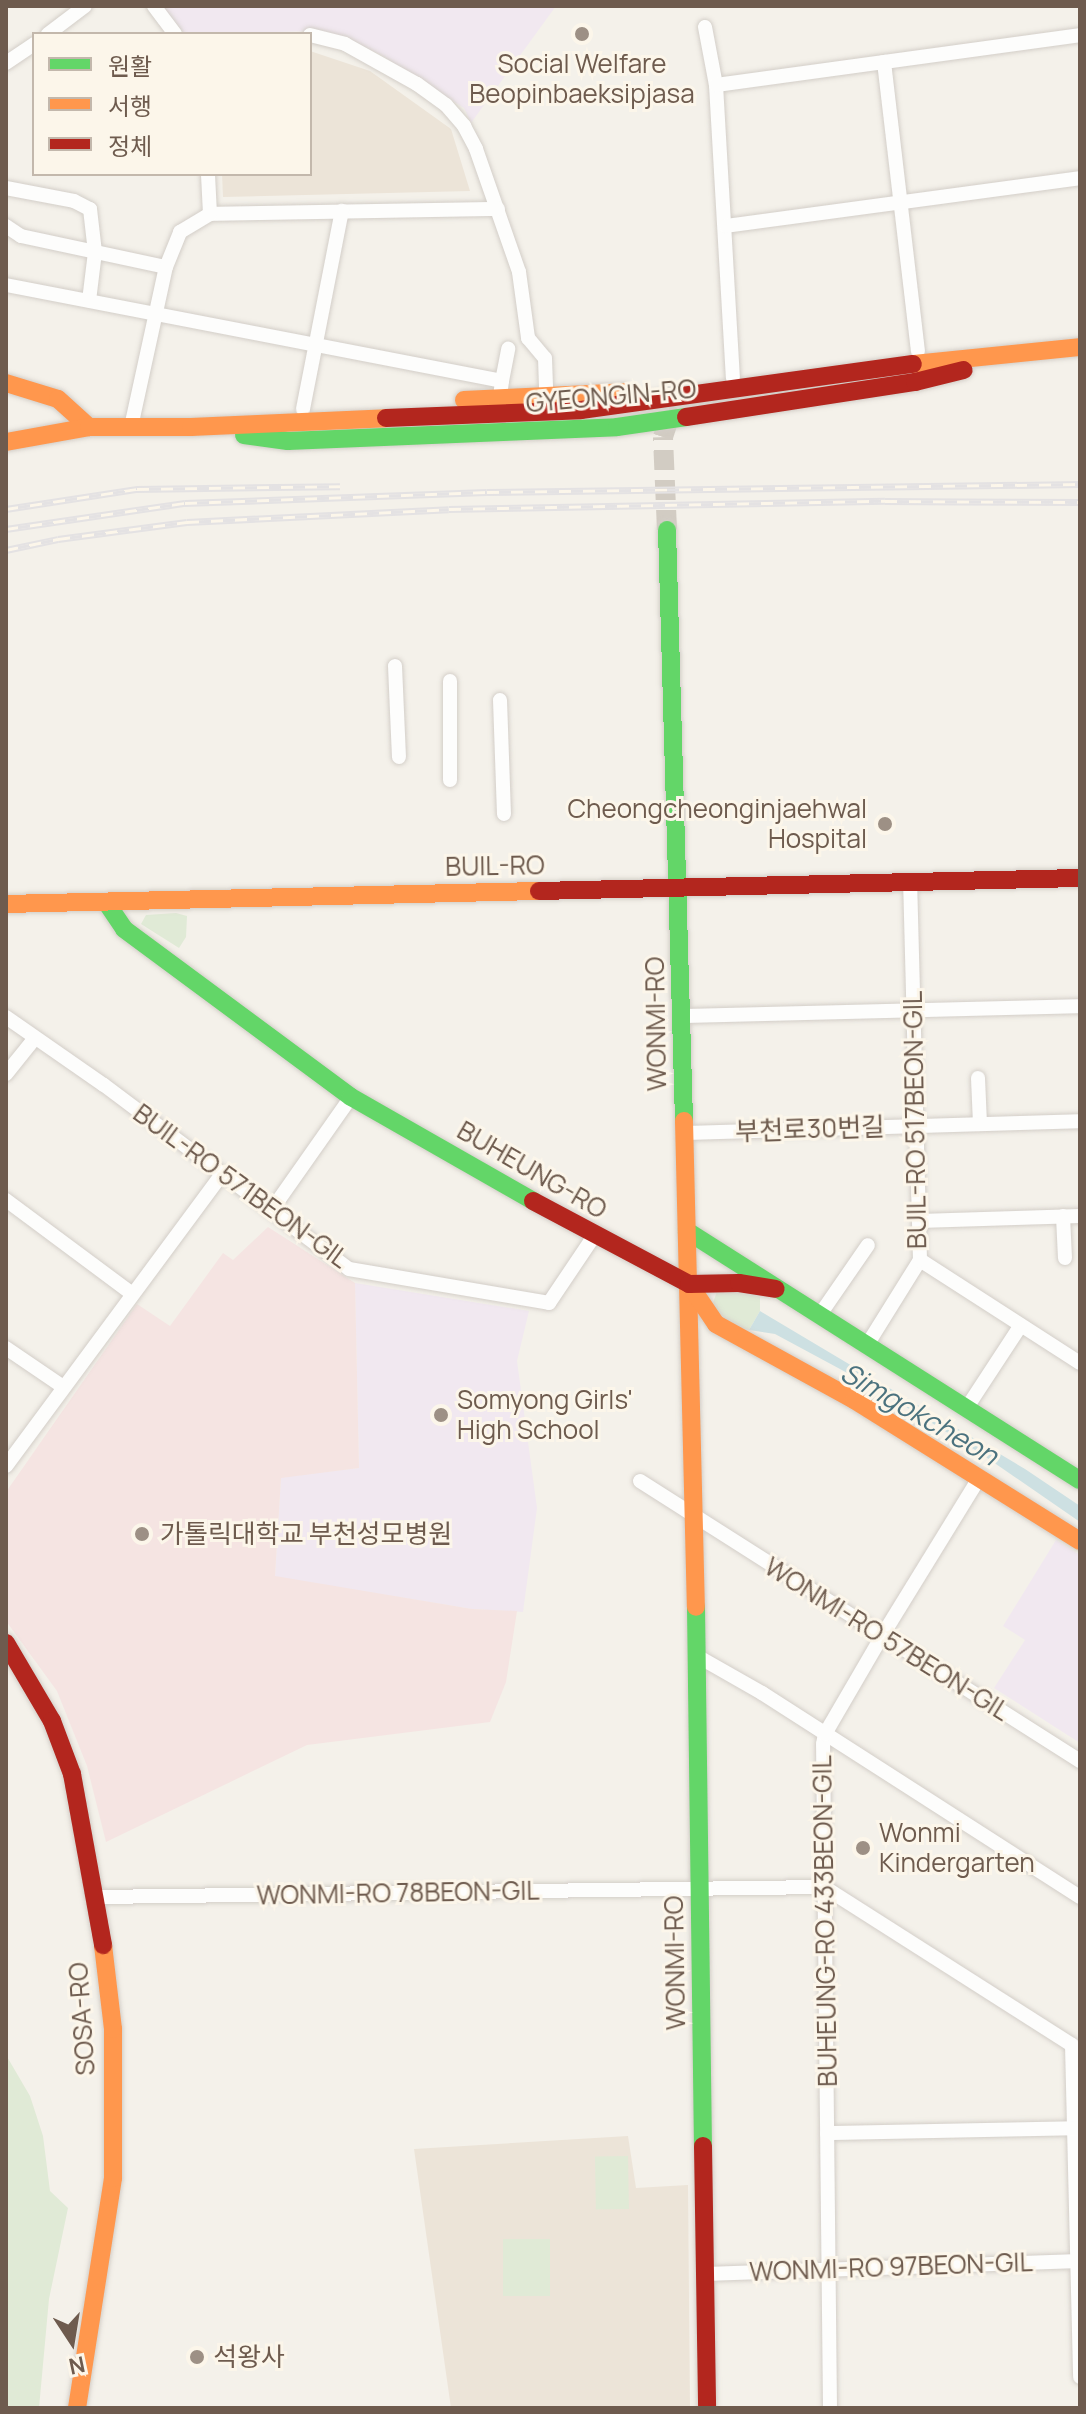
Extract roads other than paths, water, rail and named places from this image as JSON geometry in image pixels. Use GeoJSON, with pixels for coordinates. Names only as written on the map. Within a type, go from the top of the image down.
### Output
{"type":"FeatureCollection","features":[{"type":"Feature","properties":{"kind":"street"},"geometry":{"type":"LineString","coordinates":[[51,32],[85,6]]}},
{"type":"Feature","properties":{"kind":"street"},"geometry":{"type":"LineString","coordinates":[[154,6],[174,32]]}},
{"type":"Feature","properties":{"kind":"street"},"geometry":{"type":"LineString","coordinates":[[705,27],[716,85],[733,378]]}},
{"type":"Feature","properties":{"kind":"street"},"geometry":{"type":"LineString","coordinates":[[716,85],[1080,35]]}},
{"type":"Feature","properties":{"kind":"street"},"geometry":{"type":"LineString","coordinates":[[312,36],[345,44],[417,84],[446,105],[464,126],[476,149],[519,272],[528,338],[545,358],[546,396]]}},
{"type":"Feature","properties":{"kind":"street"},"geometry":{"type":"LineString","coordinates":[[6,63],[32,45]]}},
{"type":"Feature","properties":{"kind":"street"},"geometry":{"type":"LineString","coordinates":[[884,62],[918,351]]}},
{"type":"Feature","properties":{"kind":"street"},"geometry":{"type":"LineString","coordinates":[[208,176],[210,214]]}},
{"type":"Feature","properties":{"kind":"street"},"geometry":{"type":"LineString","coordinates":[[726,226],[1080,178]]}},
{"type":"Feature","properties":{"kind":"street"},"geometry":{"type":"LineString","coordinates":[[6,188],[74,201],[90,209],[95,252],[89,301]]}},
{"type":"Feature","properties":{"kind":"street"},"geometry":{"type":"LineString","coordinates":[[131,427],[166,267],[180,232],[210,214],[498,209]]}},
{"type":"Feature","properties":{"kind":"street"},"geometry":{"type":"LineString","coordinates":[[303,409],[342,211]]}},
{"type":"Feature","properties":{"kind":"street"},"geometry":{"type":"LineString","coordinates":[[6,226],[21,236],[166,267]]}},
{"type":"Feature","properties":{"kind":"street","name":"GYEONGIN-RO"},"geometry":{"type":"LineString","coordinates":[[6,285],[316,346],[501,390],[546,396],[654,390],[918,351],[1031,354]]}},
{"type":"Feature","properties":{"kind":"street","name":"GYEONGIN-RO"},"geometry":{"type":"LineString","coordinates":[[6,442],[89,427],[191,427],[581,410],[661,402],[919,363],[1080,347]]}},
{"type":"Feature","properties":{"kind":"street"},"geometry":{"type":"LineString","coordinates":[[501,390],[508,349]]}},
{"type":"Feature","properties":{"kind":"street"},"geometry":{"type":"LineString","coordinates":[[684,404],[1031,354]]}},
{"type":"Feature","properties":{"kind":"street","name":"GYEONGIN-RO"},"geometry":{"type":"LineString","coordinates":[[191,427],[288,441],[617,427],[915,382],[1031,354]]}},
{"type":"Feature","properties":{"kind":"street"},"geometry":{"type":"LineString","coordinates":[[6,383],[58,399],[89,427]]}},
{"type":"Feature","properties":{"kind":"street","name":"GYEONGIN-RO"},"geometry":{"type":"LineString","coordinates":[[191,427],[244,412],[501,390]]}},
{"type":"Feature","properties":{"kind":"street"},"geometry":{"type":"LineString","coordinates":[[233,433],[643,409]]}},
{"type":"Feature","properties":{"kind":"street","name":"WONMI-RO"},"geometry":{"type":"LineString","coordinates":[[667,530],[695,1518],[707,2408]]}},
{"type":"Feature","properties":{"kind":"street"},"geometry":{"type":"LineString","coordinates":[[395,666],[399,757]]}},
{"type":"Feature","properties":{"kind":"street"},"geometry":{"type":"LineString","coordinates":[[450,681],[450,780]]}},
{"type":"Feature","properties":{"kind":"street"},"geometry":{"type":"LineString","coordinates":[[500,700],[504,814]]}},
{"type":"Feature","properties":{"kind":"street","name":"BUIL-RO"},"geometry":{"type":"LineString","coordinates":[[6,904],[1080,878]]}},
{"type":"Feature","properties":{"kind":"street","name":"BUIL-RO 517BEON-GIL"},"geometry":{"type":"LineString","coordinates":[[867,1345],[920,1260],[910,881]]}},
{"type":"Feature","properties":{"kind":"street","name":"BUHEUNG-RO"},"geometry":{"type":"LineString","coordinates":[[106,902],[124,929],[351,1097],[594,1236],[689,1284],[739,1283],[776,1289]]}},
{"type":"Feature","properties":{"kind":"street"},"geometry":{"type":"LineString","coordinates":[[682,1016],[1080,1006]]}},
{"type":"Feature","properties":{"kind":"street","name":"BUIL-RO 571BEON-GIL"},"geometry":{"type":"LineString","coordinates":[[6,1017],[104,1085],[221,1175],[273,1208],[349,1269],[549,1303],[594,1236]]}},
{"type":"Feature","properties":{"kind":"street"},"geometry":{"type":"LineString","coordinates":[[6,1074],[35,1038]]}},
{"type":"Feature","properties":{"kind":"street"},"geometry":{"type":"LineString","coordinates":[[978,1078],[980,1124]]}},
{"type":"Feature","properties":{"kind":"street"},"geometry":{"type":"LineString","coordinates":[[273,1208],[351,1097]]}},
{"type":"Feature","properties":{"kind":"street","name":"부천로30번길"},"geometry":{"type":"LineString","coordinates":[[685,1133],[1080,1121]]}},
{"type":"Feature","properties":{"kind":"street"},"geometry":{"type":"LineString","coordinates":[[6,1466],[62,1386],[221,1175]]}},
{"type":"Feature","properties":{"kind":"street"},"geometry":{"type":"LineString","coordinates":[[6,1200],[131,1293]]}},
{"type":"Feature","properties":{"kind":"street"},"geometry":{"type":"LineString","coordinates":[[1063,1216],[1065,1258]]}},
{"type":"Feature","properties":{"kind":"street"},"geometry":{"type":"LineString","coordinates":[[919,1221],[1080,1216]]}},
{"type":"Feature","properties":{"kind":"street","name":"BUHEUNG-RO"},"geometry":{"type":"LineString","coordinates":[[687,1231],[1080,1480]]}},
{"type":"Feature","properties":{"kind":"street"},"geometry":{"type":"LineString","coordinates":[[819,1316],[868,1245]]}},
{"type":"Feature","properties":{"kind":"street"},"geometry":{"type":"LineString","coordinates":[[920,1260],[1080,1363]]}},
{"type":"Feature","properties":{"kind":"street","name":"BUHEUNG-RO"},"geometry":{"type":"LineString","coordinates":[[689,1284],[716,1324],[854,1400],[1080,1541]]}},
{"type":"Feature","properties":{"kind":"street"},"geometry":{"type":"LineString","coordinates":[[966,1409],[1021,1325]]}},
{"type":"Feature","properties":{"kind":"street"},"geometry":{"type":"LineString","coordinates":[[6,1348],[62,1386]]}},
{"type":"Feature","properties":{"kind":"street","name":"BUHEUNG-RO 433BEON-GIL"},"geometry":{"type":"LineString","coordinates":[[830,2408],[825,1734],[980,1477]]}},
{"type":"Feature","properties":{"kind":"street"},"geometry":{"type":"LineString","coordinates":[[640,1481],[695,1518]]}},
{"type":"Feature","properties":{"kind":"street","name":"WONMI-RO 57BEON-GIL"},"geometry":{"type":"LineString","coordinates":[[695,1518],[1080,1761]]}},
{"type":"Feature","properties":{"kind":"street","name":"SOSA-RO"},"geometry":{"type":"LineString","coordinates":[[6,1643],[52,1721],[72,1774],[97,1897],[113,2029],[113,2178],[77,2408]]}},
{"type":"Feature","properties":{"kind":"street"},"geometry":{"type":"LineString","coordinates":[[697,1656],[1080,1897]]}},
{"type":"Feature","properties":{"kind":"street"},"geometry":{"type":"LineString","coordinates":[[824,1887],[1076,2039],[1080,2377]]}},
{"type":"Feature","properties":{"kind":"street","name":"WONMI-RO 78BEON-GIL"},"geometry":{"type":"LineString","coordinates":[[97,1897],[824,1887]]}},
{"type":"Feature","properties":{"kind":"street"},"geometry":{"type":"LineString","coordinates":[[827,2133],[1076,2128]]}},
{"type":"Feature","properties":{"kind":"street","name":"WONMI-RO 97BEON-GIL"},"geometry":{"type":"LineString","coordinates":[[705,2274],[1079,2261]]}},
{"type":"Feature","properties":{"kind":"water","name":"Simgokcheon"},"geometry":{"type":"Polygon","coordinates":[[[760,1311],[1025,1469],[1080,1506],[1080,1522],[980,1453],[879,1390],[775,1334],[749,1330],[760,1311]]]}},
{"type":"Feature","properties":{"kind":"tunnel"},"geometry":{"type":"LineString","coordinates":[[667,530],[663,437],[671,412],[677,408]]}},
{"type":"Feature","properties":{"kind":"railway"},"geometry":{"type":"LineString","coordinates":[[6,529],[185,503],[487,492],[1080,484]]}},
{"type":"Feature","properties":{"kind":"railway"},"geometry":{"type":"LineString","coordinates":[[6,509],[137,489],[340,486]]}},
{"type":"Feature","properties":{"kind":"railway"},"geometry":{"type":"LineString","coordinates":[[6,550],[58,539],[187,522],[449,509],[885,501],[1080,502]]}},
{"type":"Feature","properties":{"kind":"place","name":"Social Welfare Beopinbaeksipjasa"},"geometry":{"type":"Point","coordinates":[582,34]}},
{"type":"Feature","properties":{"kind":"place","name":"Cheongcheonginjaehwal Hospital"},"geometry":{"type":"Point","coordinates":[885,824]}},
{"type":"Feature","properties":{"kind":"place","name":"Somyong Girls' High School"},"geometry":{"type":"Point","coordinates":[441,1415]}},
{"type":"Feature","properties":{"kind":"place","name":"가톨릭대학교 부천성모병원"},"geometry":{"type":"Point","coordinates":[142,1534]}},
{"type":"Feature","properties":{"kind":"place","name":"Wonmi Kindergarten"},"geometry":{"type":"Point","coordinates":[863,1848]}},
{"type":"Feature","properties":{"kind":"place","name":"석왕사"},"geometry":{"type":"Point","coordinates":[197,2357]}}]}
